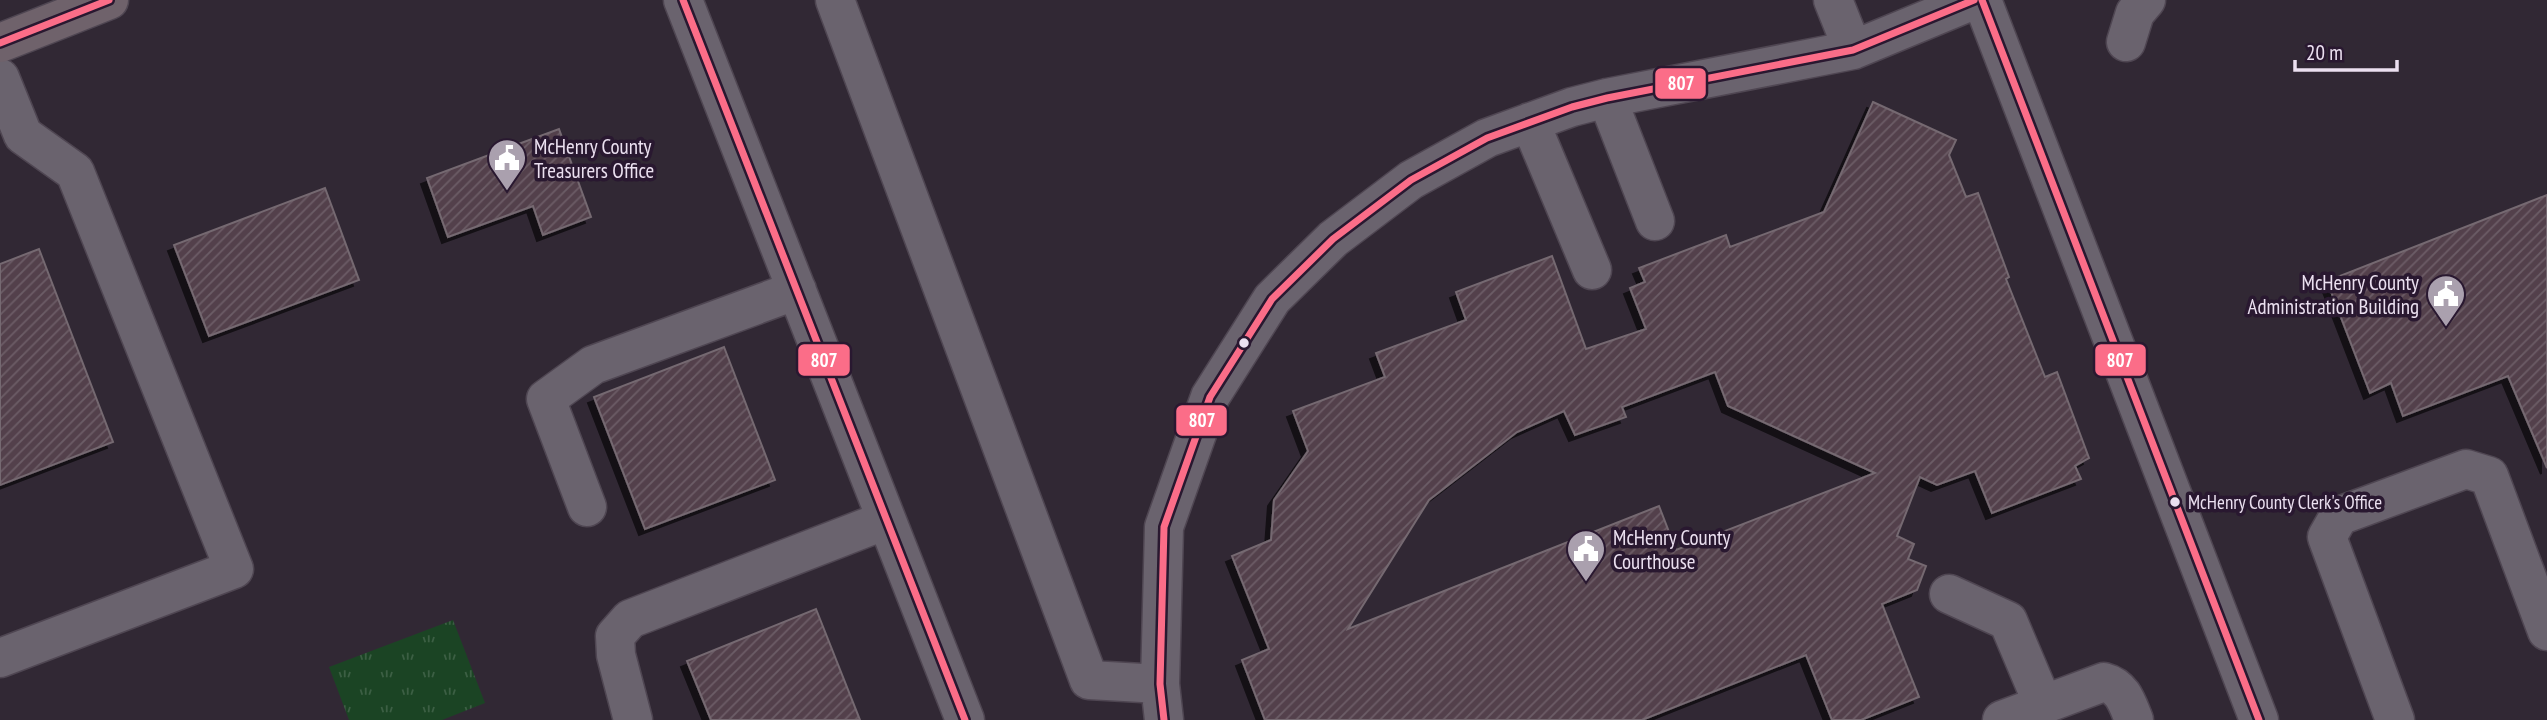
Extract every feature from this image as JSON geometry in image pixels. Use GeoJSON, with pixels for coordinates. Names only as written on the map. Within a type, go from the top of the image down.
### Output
{"type":"FeatureCollection","features":[{"type":"Feature","properties":{"kind":"main road"},"geometry":{"type":"LineString","coordinates":[[0,43],[109,0]]}},
{"type":"Feature","properties":{"kind":"street"},"geometry":{"type":"LineString","coordinates":[[683,0],[965,720]]}},
{"type":"Feature","properties":{"kind":"street"},"geometry":{"type":"LineString","coordinates":[[835,0],[1089,680],[1162,702],[1164,527],[1210,397],[1272,299],[1333,239],[1411,180],[1487,138],[1572,107],[1853,50],[1974,0]]}},
{"type":"Feature","properties":{"kind":"street"},"geometry":{"type":"LineString","coordinates":[[1833,0],[1853,50]]}},
{"type":"Feature","properties":{"kind":"street"},"geometry":{"type":"LineString","coordinates":[[1982,0],[2259,720]]}},
{"type":"Feature","properties":{"kind":"street"},"geometry":{"type":"LineString","coordinates":[[2126,42],[2135,13],[2146,0]]}},
{"type":"Feature","properties":{"kind":"street"},"geometry":{"type":"LineString","coordinates":[[0,78],[12,140],[75,172],[234,569],[0,658]]}},
{"type":"Feature","properties":{"kind":"street"},"geometry":{"type":"LineString","coordinates":[[1607,99],[1655,221]]}},
{"type":"Feature","properties":{"kind":"street"},"geometry":{"type":"LineString","coordinates":[[1530,122],[1592,270]]}},
{"type":"Feature","properties":{"kind":"street"},"geometry":{"type":"LineString","coordinates":[[587,507],[546,399],[593,365],[797,290]]}},
{"type":"Feature","properties":{"kind":"street"},"geometry":{"type":"LineString","coordinates":[[2395,720],[2327,537],[2339,516],[2466,470],[2489,476],[2547,631]]}},
{"type":"Feature","properties":{"kind":"street"},"geometry":{"type":"LineString","coordinates":[[633,720],[616,655],[615,636],[630,619],[886,520]]}},
{"type":"Feature","properties":{"kind":"street"},"geometry":{"type":"LineString","coordinates":[[1949,594],[2008,621],[2043,704]]}},
{"type":"Feature","properties":{"kind":"street"},"geometry":{"type":"LineString","coordinates":[[2002,720],[2104,682],[2117,687],[2122,693],[2134,720]]}},
{"type":"Feature","properties":{"kind":"green space"},"geometry":{"type":"Polygon","coordinates":[[[453,620],[485,703],[442,720],[349,720],[329,667],[453,620]]]}},
{"type":"Feature","properties":{"kind":"building"},"geometry":{"type":"Polygon","coordinates":[[[1873,102],[1956,140],[1949,155],[1966,197],[1978,193],[2009,277],[2006,279],[2045,377],[2057,372],[2089,458],[2075,466],[2081,479],[1992,513],[1975,471],[1937,485],[1920,477],[1897,536],[1914,544],[1908,559],[1926,566],[1917,590],[1882,604],[1919,697],[1861,720],[1832,720],[1806,655],[1642,720],[1265,720],[1242,660],[1269,649],[1232,556],[1271,540],[1274,500],[1308,451],[1293,411],[1385,377],[1376,353],[1466,320],[1456,292],[1552,256],[1586,349],[1646,329],[1630,288],[1645,282],[1639,268],[1726,235],[1730,247],[1824,212],[1873,102]],[[1715,372],[1622,407],[1626,417],[1575,435],[1564,411],[1517,432],[1429,500],[1348,629],[1659,506],[1676,550],[1875,473],[1728,406],[1715,372]]]}},
{"type":"Feature","properties":{"kind":"building","name":"McHenry County Treasurers Office"},"geometry":{"type":"Polygon","coordinates":[[[559,129],[591,217],[543,235],[533,206],[448,237],[427,178],[559,129]]]}},
{"type":"Feature","properties":{"kind":"building"},"geometry":{"type":"Polygon","coordinates":[[[325,188],[359,280],[209,336],[174,245],[325,188]]]}},
{"type":"Feature","properties":{"kind":"building","name":"McHenry County Administration Building"},"geometry":{"type":"Polygon","coordinates":[[[2547,195],[2547,468],[2508,376],[2403,416],[2391,383],[2370,393],[2327,281],[2547,195]]]}},
{"type":"Feature","properties":{"kind":"building"},"geometry":{"type":"Polygon","coordinates":[[[39,249],[113,442],[0,485],[0,264],[39,249]]]}},
{"type":"Feature","properties":{"kind":"building"},"geometry":{"type":"Polygon","coordinates":[[[724,347],[775,480],[645,529],[594,397],[724,347]]]}},
{"type":"Feature","properties":{"kind":"building"},"geometry":{"type":"Polygon","coordinates":[[[816,609],[860,720],[711,720],[687,661],[816,609]]]}},
{"type":"Feature","properties":{"kind":"transit line","name":"807"},"geometry":{"type":"LineString","coordinates":[[0,43],[109,0]]}},
{"type":"Feature","properties":{"kind":"transit line","name":"807"},"geometry":{"type":"LineString","coordinates":[[683,0],[965,720]]}},
{"type":"Feature","properties":{"kind":"transit line","name":"807"},"geometry":{"type":"LineString","coordinates":[[1164,720],[1160,684],[1164,527],[1210,397],[1272,299],[1333,239],[1411,180],[1487,138],[1572,107],[1607,98],[1853,50],[1974,0]]}},
{"type":"Feature","properties":{"kind":"transit line","name":"807"},"geometry":{"type":"LineString","coordinates":[[1982,0],[2259,720]]}},
{"type":"Feature","properties":{"kind":"place","name":"McHenry County Treasurers Office"},"geometry":{"type":"Point","coordinates":[507,192]}},
{"type":"Feature","properties":{"kind":"place","name":"McHenry County Administration Building"},"geometry":{"type":"Point","coordinates":[2446,328]}},
{"type":"Feature","properties":{"kind":"place","name":"McHenry County Clerk's Office"},"geometry":{"type":"Point","coordinates":[2175,502]}},
{"type":"Feature","properties":{"kind":"place","name":"McHenry County Courthouse"},"geometry":{"type":"Point","coordinates":[1586,583]}}]}
